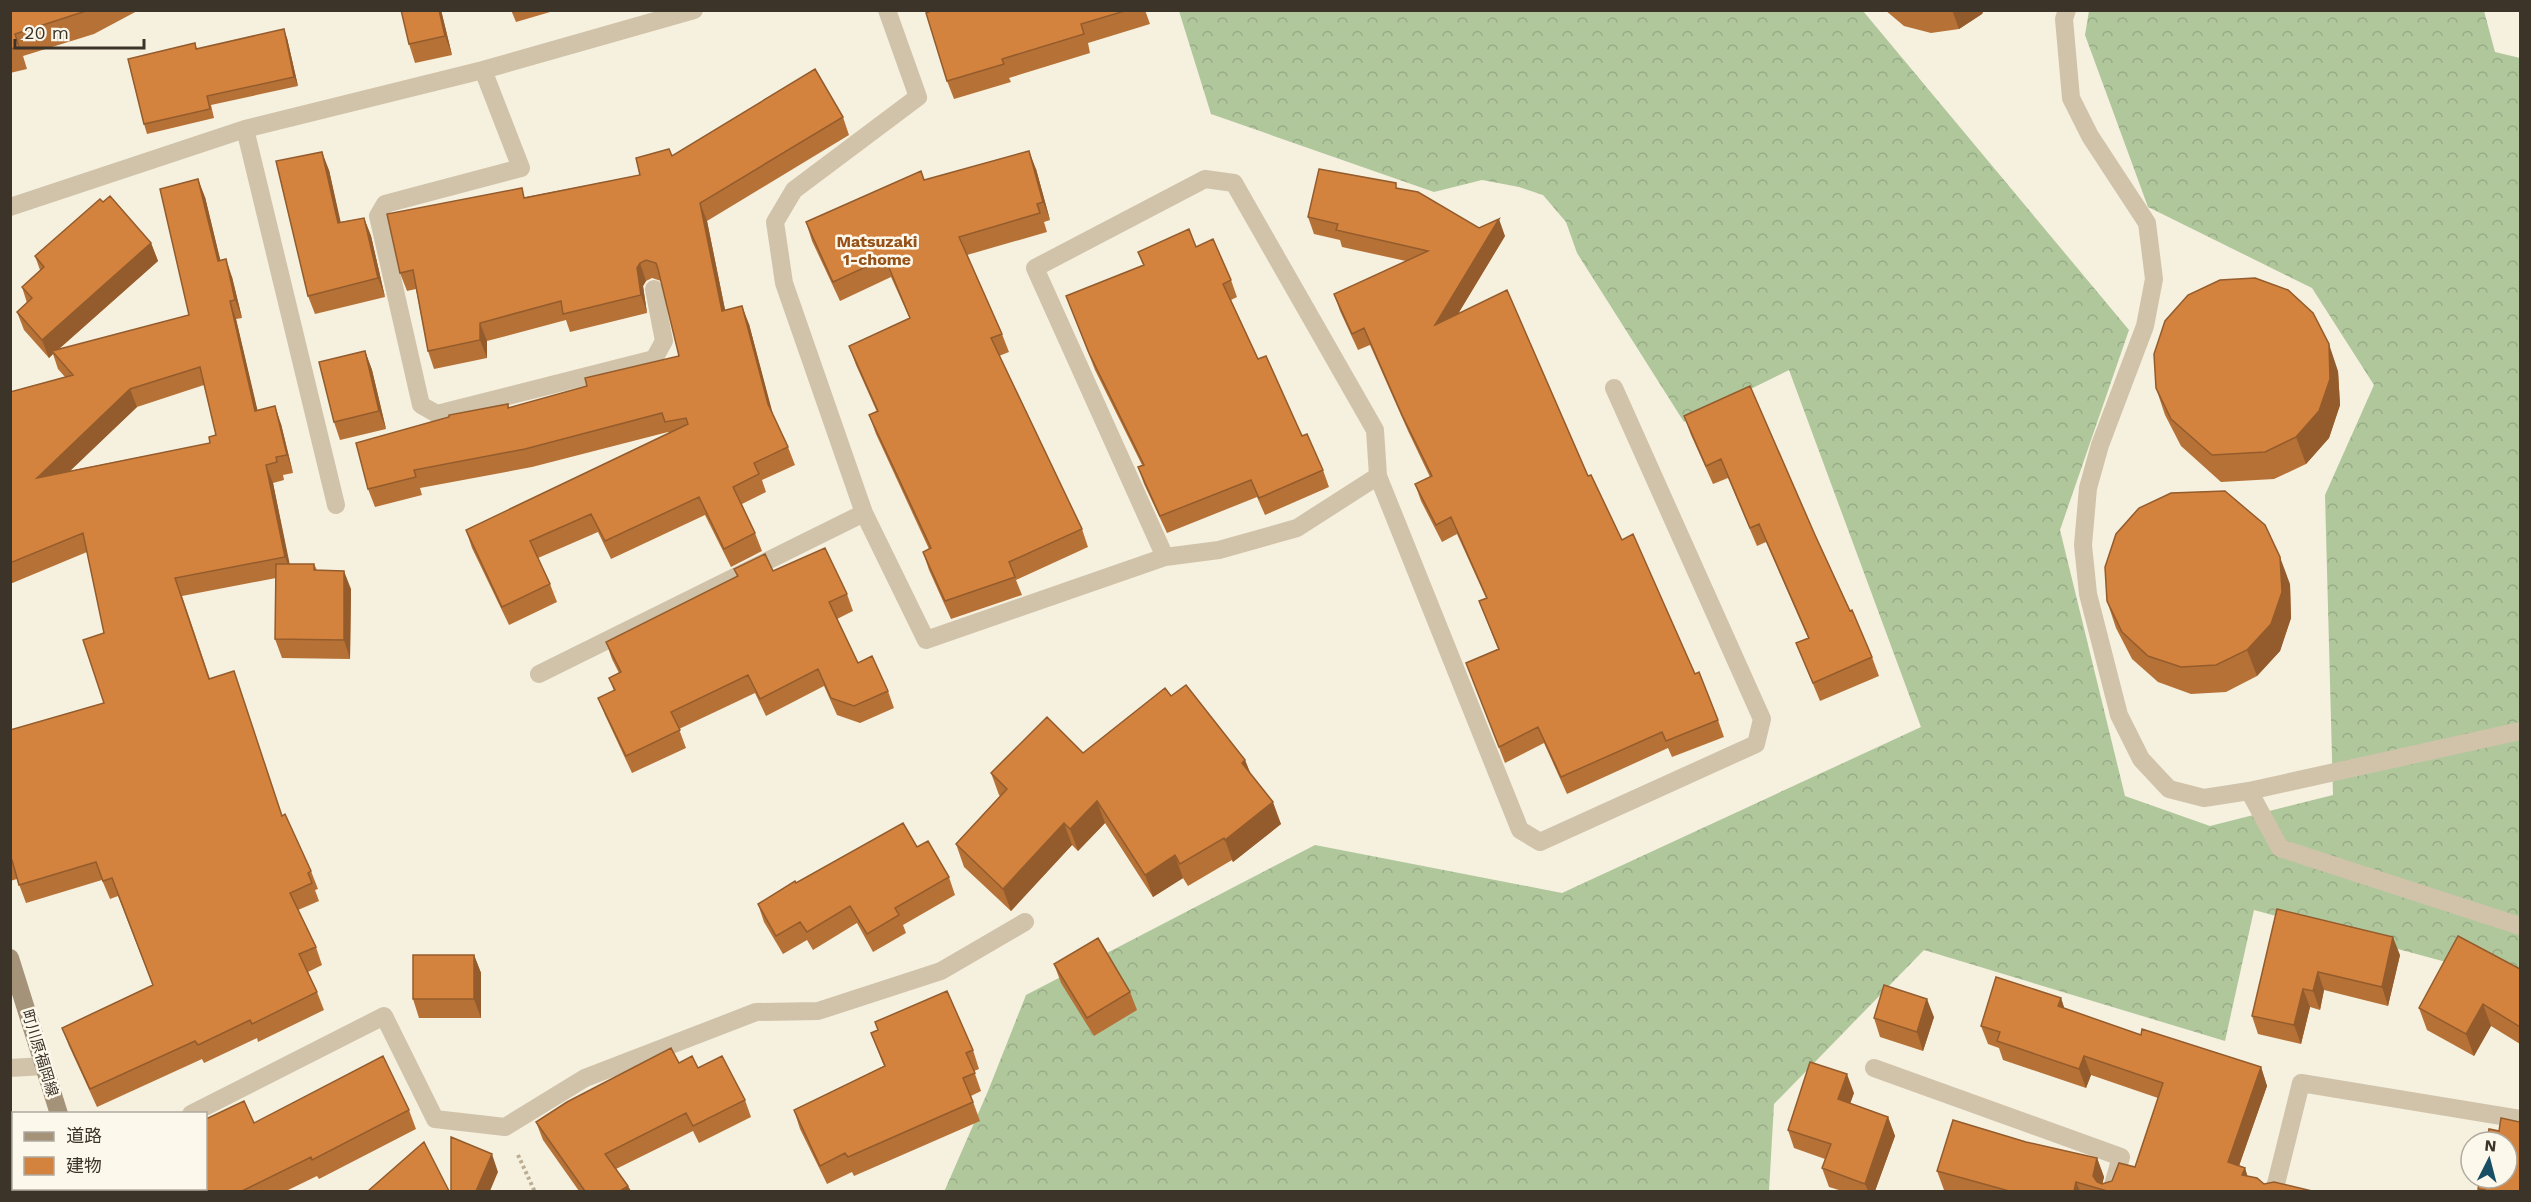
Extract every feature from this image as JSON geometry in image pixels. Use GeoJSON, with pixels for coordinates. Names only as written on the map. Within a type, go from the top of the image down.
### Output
{"type":"FeatureCollection","features":[{"type":"Feature","properties":{"kind":"main road","name":"町川原福岡線"},"geometry":{"type":"LineString","coordinates":[[10,958],[59,1112]]}},
{"type":"Feature","properties":{"kind":"street"},"geometry":{"type":"LineString","coordinates":[[10,207],[245,129],[483,70],[694,10]]}},
{"type":"Feature","properties":{"kind":"street"},"geometry":{"type":"LineString","coordinates":[[887,10],[918,97],[794,190],[775,222],[784,283],[864,513],[926,640],[1165,556],[1219,550],[1296,528],[1378,476]]}},
{"type":"Feature","properties":{"kind":"street"},"geometry":{"type":"LineString","coordinates":[[2067,10],[2064,19],[2072,98],[2090,136],[2147,223],[2154,279],[2145,326],[2100,445],[2088,488],[2083,545],[2088,594],[2119,715],[2140,759],[2169,789],[2204,798],[2249,791],[2520,731]]}},
{"type":"Feature","properties":{"kind":"street"},"geometry":{"type":"LineString","coordinates":[[483,70],[521,168],[385,204],[378,216],[421,405],[437,414],[654,359],[664,341],[654,289]]}},
{"type":"Feature","properties":{"kind":"street"},"geometry":{"type":"LineString","coordinates":[[245,129],[336,505]]}},
{"type":"Feature","properties":{"kind":"street"},"geometry":{"type":"LineString","coordinates":[[1165,556],[1035,268],[1205,179],[1234,183],[1375,430],[1378,476],[1520,830],[1540,842],[1756,744],[1762,719],[1614,388]]}},
{"type":"Feature","properties":{"kind":"street"},"geometry":{"type":"LineString","coordinates":[[539,674],[864,513]]}},
{"type":"Feature","properties":{"kind":"street"},"geometry":{"type":"LineString","coordinates":[[2249,791],[2280,848],[2520,926]]}},
{"type":"Feature","properties":{"kind":"street"},"geometry":{"type":"LineString","coordinates":[[193,1112],[384,1016],[435,1119],[505,1127],[585,1078],[756,1012],[818,1011],[941,971],[1025,922]]}},
{"type":"Feature","properties":{"kind":"street"},"geometry":{"type":"LineString","coordinates":[[10,1068],[44,1066]]}},
{"type":"Feature","properties":{"kind":"street"},"geometry":{"type":"LineString","coordinates":[[1874,1068],[2121,1157],[2111,1191]]}},
{"type":"Feature","properties":{"kind":"street"},"geometry":{"type":"LineString","coordinates":[[2274,1191],[2301,1083],[2520,1119]]}},
{"type":"Feature","properties":{"kind":"path"},"geometry":{"type":"LineString","coordinates":[[505,1127],[535,1191]]}},
{"type":"Feature","properties":{"kind":"green space"},"geometry":{"type":"Polygon","coordinates":[[[1179,11],[1863,11],[2129,330],[2060,530],[2125,796],[2210,826],[2333,795],[2325,495],[2374,385],[2312,288],[2148,207],[2085,35],[2089,11],[2484,11],[2495,52],[2520,58],[2520,994],[2446,962],[2254,910],[2225,1041],[1924,950],[1774,1104],[1769,1191],[944,1192],[988,1091],[1026,995],[1315,845],[1562,893],[1921,727],[1789,370],[1684,422],[1577,253],[1566,222],[1543,195],[1519,187],[1482,180],[1434,192],[1211,114],[1179,11]]]}},
{"type":"Feature","properties":{"kind":"building"},"geometry":{"type":"Polygon","coordinates":[[[10,10],[89,10],[15,34],[19,47],[10,49],[10,10]]]}},
{"type":"Feature","properties":{"kind":"building"},"geometry":{"type":"Polygon","coordinates":[[[401,10],[439,10],[445,36],[409,44],[401,10]]]}},
{"type":"Feature","properties":{"kind":"building"},"geometry":{"type":"Polygon","coordinates":[[[933,10],[1128,10],[1081,24],[1084,34],[1002,59],[1004,64],[947,81],[926,13],[933,10]]]}},
{"type":"Feature","properties":{"kind":"building"},"geometry":{"type":"Polygon","coordinates":[[[284,29],[294,77],[207,96],[210,109],[144,124],[128,59],[195,43],[196,49],[284,29]]]}},
{"type":"Feature","properties":{"kind":"building"},"geometry":{"type":"Polygon","coordinates":[[[815,69],[843,117],[700,203],[722,311],[742,306],[768,404],[788,447],[754,463],[759,474],[733,487],[755,533],[724,549],[699,497],[605,541],[591,514],[530,541],[550,584],[502,607],[466,530],[688,424],[686,418],[665,422],[662,413],[525,449],[414,470],[416,477],[368,489],[356,443],[449,417],[449,415],[508,404],[508,408],[587,386],[585,378],[679,356],[658,269],[656,263],[646,260],[640,263],[637,268],[641,295],[563,314],[561,301],[480,323],[480,340],[428,351],[413,270],[400,273],[387,214],[522,188],[524,198],[640,175],[636,158],[669,149],[672,156],[815,69]]]}},
{"type":"Feature","properties":{"kind":"building"},"geometry":{"type":"Polygon","coordinates":[[[1029,151],[1043,202],[1037,204],[1040,213],[959,237],[1002,334],[991,338],[1082,529],[1009,562],[1015,577],[945,601],[923,552],[931,548],[869,415],[878,411],[849,346],[910,318],[885,258],[833,282],[806,222],[921,171],[924,180],[1029,151]]]}},
{"type":"Feature","properties":{"kind":"building"},"geometry":{"type":"Polygon","coordinates":[[[322,152],[338,223],[364,218],[378,278],[308,296],[276,161],[322,152]]]}},
{"type":"Feature","properties":{"kind":"building"},"geometry":{"type":"Polygon","coordinates":[[[1319,169],[1396,183],[1396,188],[1418,192],[1479,228],[1499,219],[1435,325],[1507,290],[1588,476],[1591,475],[1622,540],[1633,534],[1695,674],[1699,672],[1718,720],[1666,741],[1662,732],[1561,777],[1538,727],[1499,747],[1466,663],[1499,649],[1479,601],[1487,598],[1451,517],[1436,525],[1415,484],[1432,476],[1364,328],[1352,334],[1334,294],[1428,251],[1336,230],[1338,224],[1308,217],[1319,169]]]}},
{"type":"Feature","properties":{"kind":"building"},"geometry":{"type":"Polygon","coordinates":[[[198,179],[218,261],[226,259],[235,300],[230,301],[255,411],[275,406],[287,455],[276,457],[277,462],[266,465],[285,557],[175,578],[209,679],[234,671],[282,816],[285,814],[311,871],[308,873],[312,883],[290,893],[316,947],[299,954],[317,992],[252,1024],[250,1020],[198,1045],[195,1041],[90,1089],[62,1028],[153,985],[112,878],[103,881],[96,862],[19,885],[12,860],[10,861],[10,730],[104,703],[83,640],[104,633],[83,533],[10,563],[10,392],[73,375],[52,351],[189,315],[160,189],[198,179]],[[200,367],[130,389],[37,478],[210,443],[209,437],[216,435],[200,367]]]}},
{"type":"Feature","properties":{"kind":"building"},"geometry":{"type":"Polygon","coordinates":[[[110,196],[151,243],[42,340],[17,312],[32,298],[22,287],[44,267],[35,256],[100,199],[103,202],[110,196]]]}},
{"type":"Feature","properties":{"kind":"building"},"geometry":{"type":"Polygon","coordinates":[[[1189,229],[1196,247],[1213,239],[1231,280],[1223,284],[1258,359],[1266,356],[1302,436],[1307,434],[1323,470],[1259,498],[1251,480],[1160,516],[1138,467],[1144,465],[1089,353],[1066,296],[1144,265],[1138,252],[1189,229]]]}},
{"type":"Feature","properties":{"kind":"building"},"geometry":{"type":"Polygon","coordinates":[[[2255,278],[2288,290],[2313,313],[2329,344],[2330,379],[2319,411],[2296,437],[2265,452],[2212,455],[2171,419],[2156,388],[2154,354],[2165,321],[2188,295],[2220,280],[2255,278]]]}},
{"type":"Feature","properties":{"kind":"building"},"geometry":{"type":"Polygon","coordinates":[[[365,351],[379,411],[334,422],[319,362],[365,351]]]}},
{"type":"Feature","properties":{"kind":"building"},"geometry":{"type":"Polygon","coordinates":[[[1750,386],[1815,535],[1872,657],[1813,683],[1796,643],[1809,638],[1759,524],[1750,528],[1721,459],[1706,466],[1684,416],[1750,386]]]}},
{"type":"Feature","properties":{"kind":"building"},"geometry":{"type":"Polygon","coordinates":[[[2225,491],[2265,525],[2280,557],[2282,592],[2271,624],[2247,650],[2216,665],[2181,667],[2148,656],[2122,632],[2107,601],[2105,567],[2116,534],[2139,508],[2171,493],[2225,491]]]}},
{"type":"Feature","properties":{"kind":"building"},"geometry":{"type":"Polygon","coordinates":[[[825,548],[847,594],[829,602],[858,663],[872,656],[888,691],[854,706],[831,698],[818,669],[760,699],[748,675],[671,712],[680,730],[626,756],[598,698],[615,690],[609,678],[621,672],[606,642],[738,576],[734,569],[765,554],[773,571],[825,548]]]}},
{"type":"Feature","properties":{"kind":"building"},"geometry":{"type":"Polygon","coordinates":[[[276,564],[314,564],[314,570],[344,571],[344,640],[275,639],[276,564]]]}},
{"type":"Feature","properties":{"kind":"building"},"geometry":{"type":"Polygon","coordinates":[[[1186,685],[1245,760],[1242,763],[1273,802],[1225,840],[1224,838],[1180,864],[1175,855],[1145,875],[1097,801],[1070,829],[1064,823],[1003,889],[956,844],[1007,789],[991,773],[1047,717],[1083,753],[1165,688],[1171,696],[1186,685]]]}},
{"type":"Feature","properties":{"kind":"building"},"geometry":{"type":"Polygon","coordinates":[[[903,823],[917,847],[928,841],[949,877],[895,908],[899,915],[867,934],[850,906],[807,932],[800,922],[776,936],[758,904],[795,881],[796,883],[903,823]]]}},
{"type":"Feature","properties":{"kind":"building"},"geometry":{"type":"Polygon","coordinates":[[[2277,909],[2393,937],[2382,987],[2318,972],[2313,991],[2303,989],[2294,1025],[2252,1016],[2277,909]]]}},
{"type":"Feature","properties":{"kind":"building"},"geometry":{"type":"Polygon","coordinates":[[[2458,936],[2520,969],[2520,1027],[2483,1004],[2466,1034],[2419,1008],[2458,936]]]}},
{"type":"Feature","properties":{"kind":"building"},"geometry":{"type":"Polygon","coordinates":[[[1098,938],[1130,992],[1087,1018],[1054,964],[1098,938]]]}},
{"type":"Feature","properties":{"kind":"building"},"geometry":{"type":"Polygon","coordinates":[[[413,955],[474,955],[474,999],[413,999],[413,955]]]}},
{"type":"Feature","properties":{"kind":"building"},"geometry":{"type":"Polygon","coordinates":[[[1996,977],[2061,998],[2058,1006],[2141,1035],[2142,1029],[2261,1067],[2228,1162],[2245,1168],[2242,1175],[2257,1178],[2264,1184],[2274,1182],[2312,1191],[2107,1191],[2076,1182],[2074,1191],[2009,1191],[1937,1171],[1953,1120],[2026,1142],[2097,1158],[2093,1176],[2097,1182],[2102,1184],[2112,1181],[2119,1163],[2135,1167],[2163,1083],[2084,1056],[2079,1069],[1997,1041],[2000,1032],[1981,1026],[1996,977]]]}},
{"type":"Feature","properties":{"kind":"building"},"geometry":{"type":"Polygon","coordinates":[[[1884,985],[1927,999],[1917,1032],[1874,1018],[1884,985]]]}},
{"type":"Feature","properties":{"kind":"building"},"geometry":{"type":"Polygon","coordinates":[[[947,991],[973,1050],[966,1053],[975,1073],[963,1078],[973,1102],[848,1157],[845,1153],[820,1166],[794,1110],[885,1066],[871,1033],[878,1030],[875,1022],[947,991]]]}},
{"type":"Feature","properties":{"kind":"building"},"geometry":{"type":"Polygon","coordinates":[[[671,1048],[679,1063],[692,1056],[698,1068],[722,1056],[745,1100],[693,1126],[686,1113],[605,1154],[628,1186],[620,1191],[585,1191],[536,1122],[567,1102],[671,1048]]]}},
{"type":"Feature","properties":{"kind":"building"},"geometry":{"type":"Polygon","coordinates":[[[383,1056],[409,1110],[312,1160],[311,1157],[242,1191],[125,1191],[207,1190],[207,1119],[244,1101],[254,1123],[383,1056]]]}},
{"type":"Feature","properties":{"kind":"building"},"geometry":{"type":"Polygon","coordinates":[[[1810,1062],[1847,1074],[1838,1099],[1888,1117],[1865,1184],[1822,1168],[1831,1144],[1788,1130],[1810,1062]]]}},
{"type":"Feature","properties":{"kind":"building"},"geometry":{"type":"Polygon","coordinates":[[[2501,1118],[2520,1122],[2520,1191],[2485,1191],[2519,1190],[2519,1130],[2499,1130],[2501,1118]]]}},
{"type":"Feature","properties":{"kind":"building"},"geometry":{"type":"Polygon","coordinates":[[[451,1137],[492,1154],[476,1191],[451,1191],[451,1137]]]}},
{"type":"Feature","properties":{"kind":"building"},"geometry":{"type":"Polygon","coordinates":[[[424,1142],[449,1191],[368,1191],[424,1142]]]}},
{"type":"Feature","properties":{"kind":"district","name":"Matsuzaki 1-chome"},"geometry":{"type":"Point","coordinates":[877,250]}}]}
